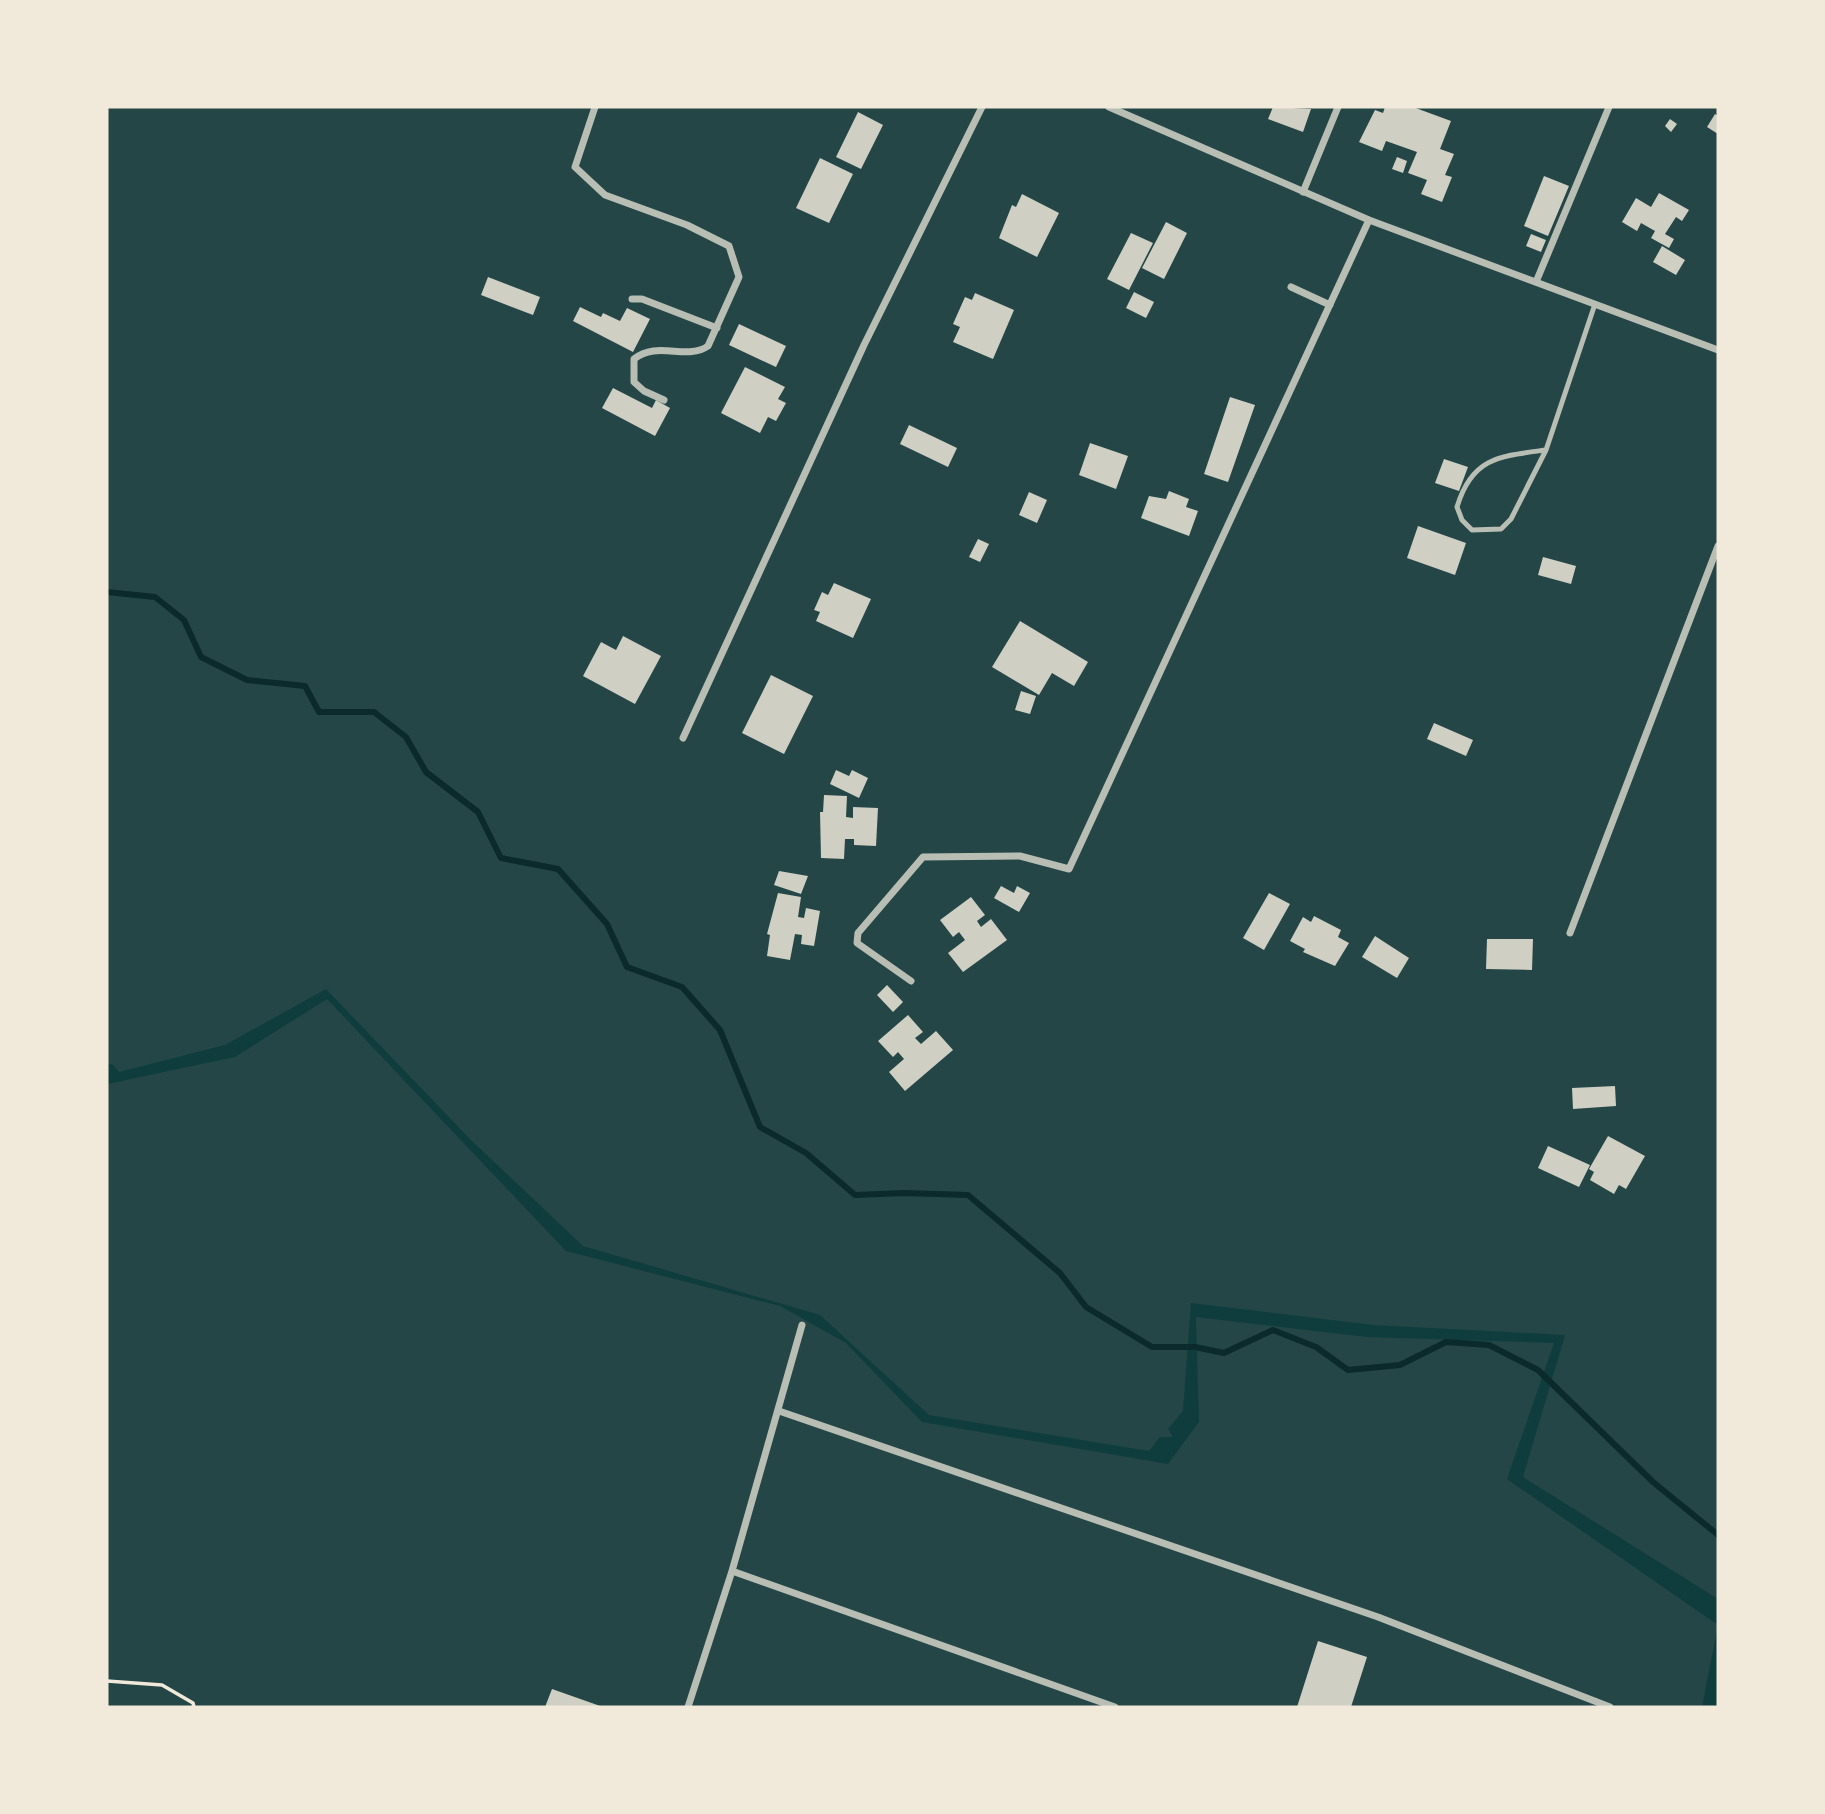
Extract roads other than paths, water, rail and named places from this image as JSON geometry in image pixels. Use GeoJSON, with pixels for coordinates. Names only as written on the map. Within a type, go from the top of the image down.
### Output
{"type":"FeatureCollection","features":[{"type":"Feature","properties":{"kind":"street"},"geometry":{"type":"LineString","coordinates":[[595,107],[575,167],[605,195],[687,225],[729,246],[739,277],[717,328],[703,349],[652,349],[635,359],[634,382],[643,391],[664,400]]}},
{"type":"Feature","properties":{"kind":"street"},"geometry":{"type":"LineString","coordinates":[[684,738],[864,345],[982,107]]}},
{"type":"Feature","properties":{"kind":"street"},"geometry":{"type":"LineString","coordinates":[[1109,107],[1369,220],[1718,350]]}},
{"type":"Feature","properties":{"kind":"street"},"geometry":{"type":"LineString","coordinates":[[1303,192],[1338,107]]}},
{"type":"Feature","properties":{"kind":"street"},"geometry":{"type":"LineString","coordinates":[[1536,282],[1609,107]]}},
{"type":"Feature","properties":{"kind":"street"},"geometry":{"type":"LineString","coordinates":[[911,981],[861,949],[857,943],[858,933],[923,857],[1020,856],[1069,869],[1369,220]]}},
{"type":"Feature","properties":{"kind":"street"},"geometry":{"type":"LineString","coordinates":[[1291,287],[1331,305]]}},
{"type":"Feature","properties":{"kind":"street"},"geometry":{"type":"LineString","coordinates":[[632,299],[642,299],[717,328]]}},
{"type":"Feature","properties":{"kind":"street"},"geometry":{"type":"LineString","coordinates":[[1570,933],[1718,546]]}},
{"type":"Feature","properties":{"kind":"street"},"geometry":{"type":"LineString","coordinates":[[688,1707],[732,1571],[802,1325]]}},
{"type":"Feature","properties":{"kind":"street"},"geometry":{"type":"LineString","coordinates":[[779,1411],[1378,1618],[1610,1707]]}},
{"type":"Feature","properties":{"kind":"street"},"geometry":{"type":"LineString","coordinates":[[732,1571],[1115,1707]]}},
{"type":"Feature","properties":{"kind":"lane"},"geometry":{"type":"LineString","coordinates":[[1546,450],[1502,457],[1483,464],[1471,475],[1461,492],[1457,507],[1462,520],[1472,530],[1501,529],[1511,519],[1546,450],[1595,304]]}},
{"type":"Feature","properties":{"kind":"waterway"},"geometry":{"type":"LineString","coordinates":[[107,592],[155,597],[184,620],[201,657],[247,680],[305,686],[319,712],[374,712],[406,737],[426,772],[478,812],[501,858],[558,869],[607,924],[627,967],[682,987],[720,1030],[760,1127],[806,1153],[855,1195],[968,1195],[1060,1273],[1086,1307],[1152,1347],[1195,1347],[1224,1353],[1273,1330],[1316,1347],[1348,1370],[1400,1365],[1446,1342],[1489,1345],[1538,1370],[1653,1482],[1718,1535]]}}]}
